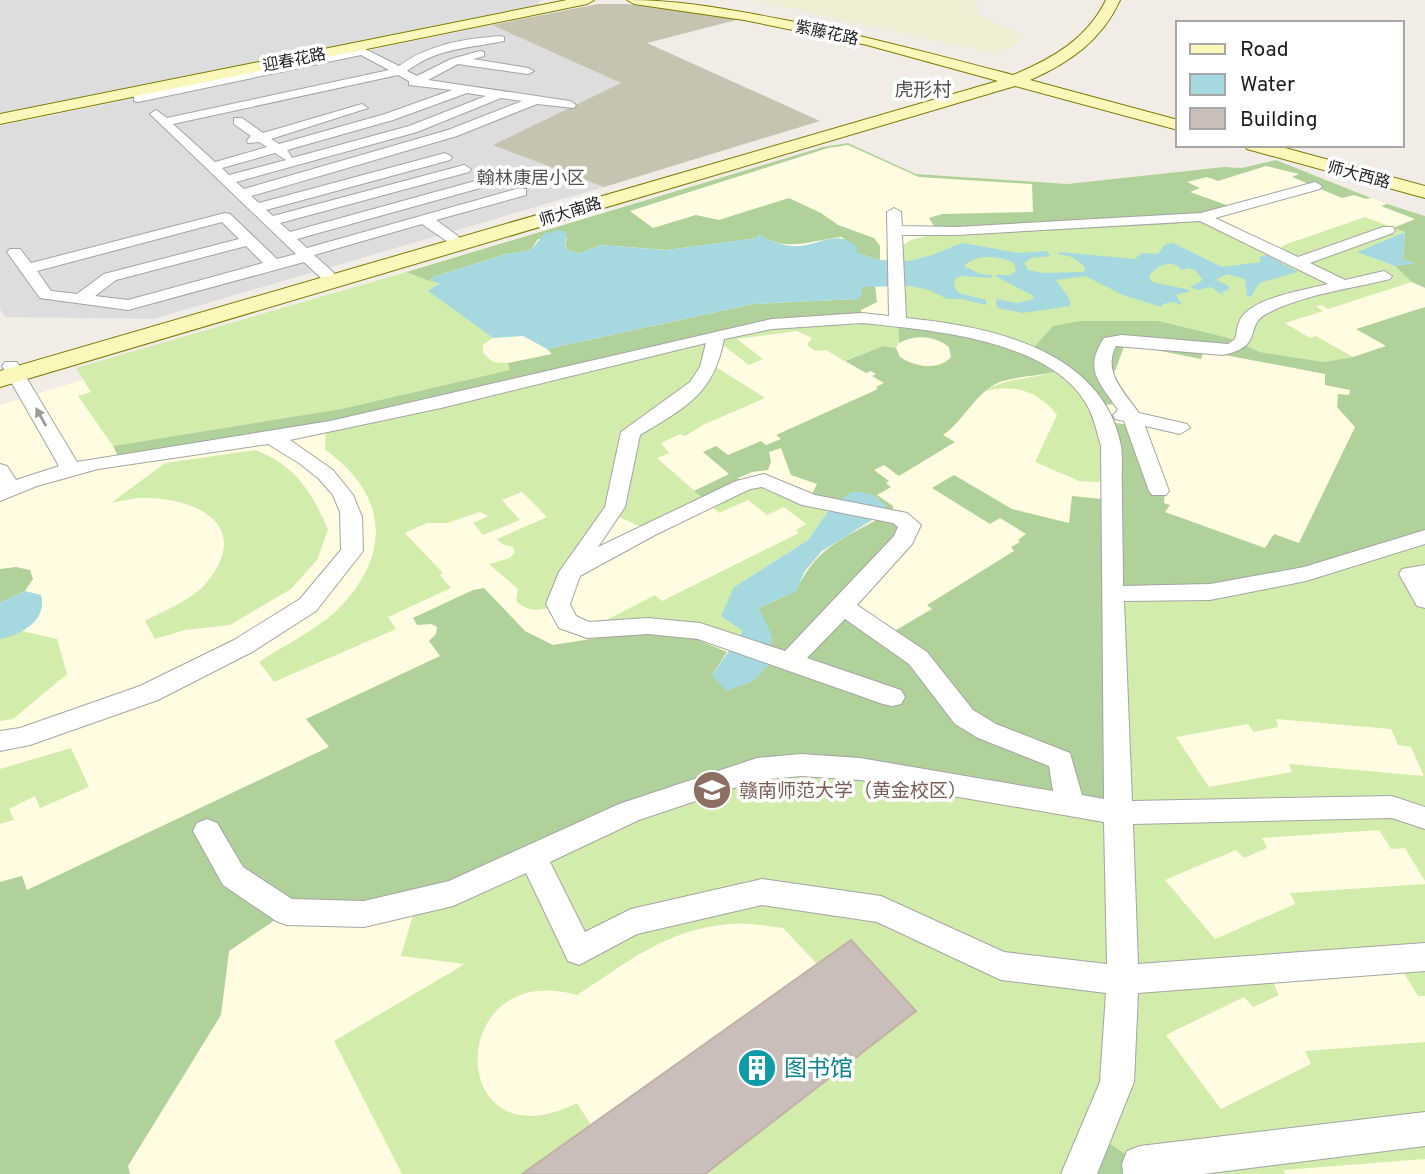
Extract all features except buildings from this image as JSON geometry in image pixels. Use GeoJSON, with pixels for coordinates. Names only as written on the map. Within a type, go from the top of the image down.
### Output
{"type":"FeatureCollection","features":[{"type":"Feature","properties":{"kind":"main road","name":"迎春花路"},"geometry":{"type":"LineString","coordinates":[[0,119],[587,0]]}},
{"type":"Feature","properties":{"kind":"main road","name":"紫藤花路"},"geometry":{"type":"LineString","coordinates":[[634,0],[712,10],[827,31],[1013,77]]}},
{"type":"Feature","properties":{"kind":"main road","name":"紫藤花路"},"geometry":{"type":"LineString","coordinates":[[650,0],[830,30],[1013,77]]}},
{"type":"Feature","properties":{"kind":"main road","name":"师大南路"},"geometry":{"type":"LineString","coordinates":[[7,372],[771,144],[1013,77],[1080,31],[1092,19],[1103,0]]}},
{"type":"Feature","properties":{"kind":"main road","name":"师大南路"},"geometry":{"type":"LineString","coordinates":[[7,372],[1013,77],[1063,55],[1092,33],[1104,21],[1114,0]]}},
{"type":"Feature","properties":{"kind":"main road"},"geometry":{"type":"LineString","coordinates":[[1013,77],[1176,121]]}},
{"type":"Feature","properties":{"kind":"main road","name":"师大西路"},"geometry":{"type":"LineString","coordinates":[[1261,147],[1425,189]]}},
{"type":"Feature","properties":{"kind":"main road","name":"师大西路"},"geometry":{"type":"LineString","coordinates":[[1278,147],[1425,189]]}},
{"type":"Feature","properties":{"kind":"street"},"geometry":{"type":"LineString","coordinates":[[164,122],[400,71],[414,60],[437,49],[500,39]]}},
{"type":"Feature","properties":{"kind":"street"},"geometry":{"type":"LineString","coordinates":[[419,82],[455,61],[510,49]]}},
{"type":"Feature","properties":{"kind":"street"},"geometry":{"type":"LineString","coordinates":[[327,275],[212,167],[205,153],[183,133],[164,122],[157,108],[138,98],[363,51],[419,82]]}},
{"type":"Feature","properties":{"kind":"street"},"geometry":{"type":"LineString","coordinates":[[357,66],[380,61]]}},
{"type":"Feature","properties":{"kind":"street"},"geometry":{"type":"LineString","coordinates":[[455,61],[528,71],[510,83]]}},
{"type":"Feature","properties":{"kind":"street"},"geometry":{"type":"LineString","coordinates":[[212,167],[388,117],[468,84],[492,66]]}},
{"type":"Feature","properties":{"kind":"street"},"geometry":{"type":"LineString","coordinates":[[251,75],[265,85]]}},
{"type":"Feature","properties":{"kind":"street"},"geometry":{"type":"LineString","coordinates":[[309,76],[341,99],[436,140]]}},
{"type":"Feature","properties":{"kind":"street"},"geometry":{"type":"LineString","coordinates":[[393,88],[419,82],[468,84],[501,94],[570,105]]}},
{"type":"Feature","properties":{"kind":"street"},"geometry":{"type":"LineString","coordinates":[[229,93],[258,117],[232,122],[262,138],[383,230]]}},
{"type":"Feature","properties":{"kind":"street"},"geometry":{"type":"LineString","coordinates":[[226,180],[413,129],[501,94]]}},
{"type":"Feature","properties":{"kind":"street"},"geometry":{"type":"LineString","coordinates":[[242,194],[309,173],[436,140],[500,118],[536,100]]}},
{"type":"Feature","properties":{"kind":"street"},"geometry":{"type":"LineString","coordinates":[[237,144],[362,108]]}},
{"type":"Feature","properties":{"kind":"street"},"geometry":{"type":"LineString","coordinates":[[340,132],[374,156]]}},
{"type":"Feature","properties":{"kind":"street"},"geometry":{"type":"LineString","coordinates":[[256,208],[445,157]]}},
{"type":"Feature","properties":{"kind":"street"},"geometry":{"type":"LineString","coordinates":[[270,221],[464,169]]}},
{"type":"Feature","properties":{"kind":"street"},"geometry":{"type":"LineString","coordinates":[[396,170],[413,183]]}},
{"type":"Feature","properties":{"kind":"street"},"geometry":{"type":"LineString","coordinates":[[287,237],[486,182]]}},
{"type":"Feature","properties":{"kind":"street"},"geometry":{"type":"LineString","coordinates":[[894,230],[957,231],[1202,217],[1315,186]]}},
{"type":"Feature","properties":{"kind":"street"},"geometry":{"type":"LineString","coordinates":[[15,252],[46,295],[128,305],[521,192]]}},
{"type":"Feature","properties":{"kind":"street"},"geometry":{"type":"LineString","coordinates":[[437,195],[458,209]]}},
{"type":"Feature","properties":{"kind":"street"},"geometry":{"type":"LineString","coordinates":[[894,212],[898,320]]}},
{"type":"Feature","properties":{"kind":"street"},"geometry":{"type":"LineString","coordinates":[[28,269],[225,217],[274,265]]}},
{"type":"Feature","properties":{"kind":"street"},"geometry":{"type":"LineString","coordinates":[[1202,217],[1343,285]]}},
{"type":"Feature","properties":{"kind":"street"},"geometry":{"type":"LineString","coordinates":[[424,219],[453,239]]}},
{"type":"Feature","properties":{"kind":"street"},"geometry":{"type":"LineString","coordinates":[[1296,263],[1388,230]]}},
{"type":"Feature","properties":{"kind":"street"},"geometry":{"type":"LineString","coordinates":[[153,236],[177,260]]}},
{"type":"Feature","properties":{"kind":"street"},"geometry":{"type":"LineString","coordinates":[[81,299],[110,277],[247,241]]}},
{"type":"Feature","properties":{"kind":"street"},"geometry":{"type":"LineString","coordinates":[[106,249],[125,274]]}},
{"type":"Feature","properties":{"kind":"street"},"geometry":{"type":"LineString","coordinates":[[1159,491],[1132,417],[1102,373],[1103,354],[1110,342],[1122,340],[1223,350],[1237,348],[1245,341],[1253,314],[1267,307],[1384,276]]}},
{"type":"Feature","properties":{"kind":"street"},"geometry":{"type":"LineString","coordinates":[[4,485],[71,470],[272,438],[351,422],[772,324],[862,318],[898,320],[986,336],[1030,352],[1062,369],[1081,385],[1098,410],[1111,446],[1112,594],[1120,813],[1123,980],[1117,1082],[1079,1174]]}},
{"type":"Feature","properties":{"kind":"street"},"geometry":{"type":"LineString","coordinates":[[716,335],[708,369],[696,386],[669,408],[631,432],[615,506],[570,572],[558,604],[568,622],[587,630],[648,626],[701,631],[892,697]]}},
{"type":"Feature","properties":{"kind":"street"},"geometry":{"type":"LineString","coordinates":[[7,372],[71,470]]}},
{"type":"Feature","properties":{"kind":"street"},"geometry":{"type":"LineString","coordinates":[[1098,410],[1180,428]]}},
{"type":"Feature","properties":{"kind":"street"},"geometry":{"type":"LineString","coordinates":[[0,741],[21,738],[149,693],[243,646],[308,605],[352,551],[350,509],[328,477],[308,458],[272,438]]}},
{"type":"Feature","properties":{"kind":"street"},"geometry":{"type":"LineString","coordinates":[[570,572],[647,530],[743,485],[764,480],[809,500],[900,518],[910,525],[904,539],[788,663]]}},
{"type":"Feature","properties":{"kind":"street"},"geometry":{"type":"LineString","coordinates":[[1112,594],[1210,592],[1306,574],[1425,537]]}},
{"type":"Feature","properties":{"kind":"street"},"geometry":{"type":"LineString","coordinates":[[1425,572],[1410,574],[1425,600]]}},
{"type":"Feature","properties":{"kind":"street"},"geometry":{"type":"LineString","coordinates":[[843,606],[918,658],[964,717],[987,732],[1061,760],[1070,805]]}},
{"type":"Feature","properties":{"kind":"street"},"geometry":{"type":"LineString","coordinates":[[207,831],[233,876],[287,912],[364,914],[453,893],[629,812],[757,769],[800,765],[860,769],[1120,813],[1392,807],[1425,818]]}},
{"type":"Feature","properties":{"kind":"street"},"geometry":{"type":"LineString","coordinates":[[532,856],[579,951],[631,922],[762,892],[881,909],[1002,966],[1123,980],[1425,957]]}},
{"type":"Feature","properties":{"kind":"street"},"geometry":{"type":"LineString","coordinates":[[1141,1174],[1140,1164],[1425,1129]]}},
{"type":"Feature","properties":{"kind":"shaded area"},"geometry":{"type":"Polygon","coordinates":[[[0,0],[541,0],[535,9],[0,116],[0,0]]]}},
{"type":"Feature","properties":{"kind":"shaded area"},"geometry":{"type":"Polygon","coordinates":[[[754,0],[975,0],[978,5],[976,13],[1023,35],[1015,44],[994,54],[754,0]]]}},
{"type":"Feature","properties":{"kind":"shaded area"},"geometry":{"type":"Polygon","coordinates":[[[598,4],[627,4],[740,19],[647,43],[820,121],[604,187],[493,145],[621,83],[492,25],[598,4]]]}},
{"type":"Feature","properties":{"kind":"shaded area","name":"翰林康居小区"},"geometry":{"type":"Polygon","coordinates":[[[492,25],[622,83],[494,145],[604,187],[153,319],[5,317],[0,309],[0,126],[492,25]]]}},
{"type":"Feature","properties":{"kind":"shaded area","name":"赣南师范大学（黄金校区）"},"geometry":{"type":"Polygon","coordinates":[[[848,143],[916,174],[1067,184],[1224,167],[1241,168],[1276,160],[1387,204],[1425,216],[1425,1174],[0,1174],[0,405],[184,349],[226,325],[823,147],[848,143]]]}},
{"type":"Feature","properties":{"kind":"green space"},"geometry":{"type":"Polygon","coordinates":[[[848,143],[916,174],[1067,184],[1224,167],[1241,168],[1276,160],[1371,198],[1354,195],[1342,198],[1292,177],[1299,174],[1266,166],[1218,181],[1207,177],[1187,182],[1200,188],[1190,192],[1235,208],[1177,224],[940,236],[929,218],[942,214],[1033,212],[1032,184],[919,177],[848,145],[828,148],[630,211],[653,228],[696,215],[719,220],[789,198],[821,213],[838,225],[874,238],[880,246],[880,260],[857,253],[842,237],[790,244],[758,235],[758,238],[666,250],[601,245],[580,253],[569,251],[565,246],[567,238],[538,239],[531,250],[506,254],[433,277],[430,281],[406,272],[823,147],[848,143]]]}},
{"type":"Feature","properties":{"kind":"green space"},"geometry":{"type":"Polygon","coordinates":[[[1387,204],[1425,216],[1425,288],[1412,282],[1395,266],[1413,263],[1403,259],[1405,232],[1393,228],[1415,219],[1381,206],[1387,204]]]}},
{"type":"Feature","properties":{"kind":"green space"},"geometry":{"type":"Polygon","coordinates":[[[1365,217],[1405,232],[1358,252],[1395,266],[1412,282],[1328,309],[1321,305],[1316,306],[1323,311],[1285,323],[1310,338],[1316,336],[1353,357],[1324,362],[1260,352],[1229,338],[1159,321],[1081,321],[1030,352],[898,321],[899,343],[896,348],[883,346],[844,361],[826,350],[815,351],[807,345],[812,338],[797,331],[737,339],[763,359],[749,365],[719,342],[716,367],[765,398],[703,425],[685,436],[680,434],[661,443],[669,453],[657,458],[707,502],[647,530],[611,513],[558,604],[541,609],[526,608],[516,601],[518,589],[489,564],[510,558],[515,552],[513,547],[502,544],[497,539],[547,517],[522,492],[502,500],[520,520],[483,535],[473,523],[488,516],[480,512],[447,523],[427,523],[405,533],[443,573],[440,575],[451,588],[388,617],[396,629],[274,682],[259,662],[335,612],[361,581],[374,547],[376,529],[373,511],[353,475],[325,449],[326,427],[772,324],[897,320],[895,250],[911,240],[926,236],[1177,224],[1195,219],[1267,255],[1287,244],[1365,217]]]}},
{"type":"Feature","properties":{"kind":"green space"},"geometry":{"type":"Polygon","coordinates":[[[406,272],[441,282],[429,291],[493,338],[483,345],[483,353],[493,362],[508,363],[511,370],[341,409],[113,446],[78,396],[91,392],[76,368],[406,272]]]}},
{"type":"Feature","properties":{"kind":"green space"},"geometry":{"type":"Polygon","coordinates":[[[875,285],[877,302],[861,310],[862,318],[772,324],[351,422],[120,461],[113,446],[341,409],[510,370],[508,363],[552,354],[547,349],[753,304],[858,299],[861,287],[875,285]]]}},
{"type":"Feature","properties":{"kind":"green space"},"geometry":{"type":"Polygon","coordinates":[[[1425,307],[1425,537],[1210,592],[1112,594],[1120,813],[860,769],[757,769],[453,893],[287,912],[229,951],[221,1015],[128,1166],[130,1174],[0,1174],[0,882],[22,876],[27,890],[329,747],[306,719],[440,656],[429,641],[436,634],[437,627],[431,624],[417,625],[413,618],[473,590],[484,588],[525,631],[553,645],[648,630],[696,639],[727,652],[712,675],[762,617],[759,608],[796,591],[812,565],[830,547],[880,518],[809,500],[817,484],[791,475],[781,448],[769,452],[771,462],[768,470],[752,472],[738,478],[743,485],[707,502],[694,491],[729,474],[703,452],[716,446],[728,455],[761,441],[766,445],[781,439],[776,435],[878,389],[876,387],[884,383],[872,376],[876,374],[871,371],[866,373],[845,361],[883,346],[896,348],[900,357],[919,365],[933,366],[951,357],[949,347],[931,339],[918,337],[899,343],[898,320],[1030,352],[1053,326],[1081,321],[1159,321],[1229,338],[1260,352],[1324,362],[1353,357],[1386,346],[1356,329],[1425,307]],[[1125,344],[1115,371],[1094,368],[1119,404],[1097,405],[1062,369],[1010,379],[986,390],[943,435],[955,442],[899,476],[884,465],[874,470],[889,481],[886,483],[891,487],[877,495],[893,506],[892,516],[910,525],[844,606],[891,633],[932,609],[927,605],[1014,551],[1011,547],[1020,542],[1018,540],[1026,534],[1000,518],[990,524],[932,488],[954,475],[1012,509],[1069,523],[1072,496],[1111,500],[1103,421],[1136,426],[1165,490],[1164,503],[1170,505],[1165,512],[1265,548],[1274,534],[1299,543],[1355,427],[1337,407],[1338,394],[1349,395],[1350,390],[1325,385],[1325,374],[1204,351],[1201,359],[1125,344]]]}},
{"type":"Feature","properties":{"kind":"green space"},"geometry":{"type":"Polygon","coordinates":[[[1062,369],[1097,405],[1112,483],[1079,481],[1035,462],[1057,415],[1042,400],[1026,391],[1006,388],[985,391],[1004,383],[1062,369]]]}},
{"type":"Feature","properties":{"kind":"green space"},"geometry":{"type":"Polygon","coordinates":[[[256,450],[270,456],[292,472],[315,503],[328,530],[317,560],[291,589],[230,625],[185,630],[155,639],[145,621],[181,603],[205,585],[221,558],[224,542],[220,529],[212,518],[183,503],[143,498],[111,503],[165,463],[256,450]]]}},
{"type":"Feature","properties":{"kind":"green space"},"geometry":{"type":"Polygon","coordinates":[[[764,480],[833,504],[808,540],[734,587],[743,631],[734,643],[700,631],[587,630],[655,595],[662,601],[799,533],[796,530],[806,524],[784,507],[767,515],[748,500],[719,513],[707,502],[764,480]]]}},
{"type":"Feature","properties":{"kind":"green space"},"geometry":{"type":"Polygon","coordinates":[[[1425,537],[1425,881],[1405,848],[1391,849],[1379,830],[1262,838],[1267,848],[1244,858],[1236,850],[1165,880],[1215,939],[1295,904],[1290,893],[1425,884],[1425,996],[1418,996],[1404,973],[1273,982],[1279,995],[1253,1007],[1244,997],[1166,1035],[1221,1109],[1311,1064],[1305,1051],[1425,1042],[1425,1159],[1284,1170],[1285,1174],[705,1174],[916,1011],[851,941],[817,964],[783,928],[736,924],[706,927],[666,940],[577,995],[533,991],[502,1005],[484,1030],[478,1060],[484,1088],[503,1109],[534,1116],[577,1103],[591,1125],[522,1174],[402,1174],[334,1041],[465,964],[401,956],[417,901],[1112,594],[1425,537]],[[1276,719],[1278,727],[1254,732],[1248,724],[1176,737],[1209,787],[1292,772],[1289,764],[1424,776],[1411,747],[1398,745],[1391,729],[1276,719]]]}},
{"type":"Feature","properties":{"kind":"green space"},"geometry":{"type":"Polygon","coordinates":[[[16,567],[30,570],[33,579],[25,591],[0,603],[0,569],[16,567]]]}},
{"type":"Feature","properties":{"kind":"green space"},"geometry":{"type":"Polygon","coordinates":[[[22,631],[57,639],[67,674],[13,719],[0,721],[0,639],[22,631]]]}},
{"type":"Feature","properties":{"kind":"green space"},"geometry":{"type":"Polygon","coordinates":[[[71,748],[89,787],[40,808],[35,796],[9,809],[14,820],[0,824],[0,769],[71,748]]]}},
{"type":"Feature","properties":{"kind":"green space"},"geometry":{"type":"Polygon","coordinates":[[[1095,1134],[1140,1164],[1141,1174],[1079,1174],[1095,1134]]]}},
{"type":"Feature","properties":{"kind":"water"},"geometry":{"type":"Polygon","coordinates":[[[558,230],[567,232],[565,247],[569,251],[580,253],[601,245],[666,250],[757,238],[759,234],[778,243],[795,246],[843,239],[857,247],[857,253],[880,260],[909,261],[962,243],[1019,253],[1047,251],[1050,256],[1032,258],[1024,263],[1028,270],[1045,273],[1084,272],[1085,267],[1072,257],[1058,254],[1059,252],[1135,259],[1141,253],[1158,254],[1164,245],[1173,243],[1222,267],[1261,262],[1259,257],[1267,255],[1298,272],[1259,283],[1251,297],[1247,296],[1245,279],[1227,274],[1216,280],[1229,286],[1229,290],[1222,292],[1224,296],[1211,287],[1197,290],[1190,287],[1203,280],[1196,271],[1189,268],[1181,270],[1174,265],[1165,264],[1152,272],[1149,276],[1151,281],[1191,291],[1176,295],[1182,305],[1173,302],[1161,307],[1123,295],[1085,276],[1056,280],[1070,300],[1070,306],[1023,313],[997,308],[996,299],[1017,303],[1034,299],[1032,295],[997,277],[996,275],[1011,275],[1016,271],[1014,263],[994,257],[981,258],[964,266],[980,274],[991,275],[992,278],[961,276],[955,279],[954,286],[959,293],[986,300],[986,305],[962,299],[947,299],[929,290],[911,286],[861,287],[862,294],[859,299],[753,304],[547,349],[523,336],[493,338],[428,291],[440,283],[430,281],[433,277],[506,254],[531,250],[544,234],[558,230]]]}},
{"type":"Feature","properties":{"kind":"water"},"geometry":{"type":"Polygon","coordinates":[[[1405,232],[1403,259],[1415,264],[1395,266],[1357,252],[1405,232]]]}},
{"type":"Feature","properties":{"kind":"water"},"geometry":{"type":"Polygon","coordinates":[[[852,492],[875,496],[886,506],[882,514],[822,551],[805,571],[796,591],[759,608],[772,636],[768,666],[752,682],[726,691],[712,675],[743,631],[721,616],[734,587],[808,540],[833,504],[852,492]]]}},
{"type":"Feature","properties":{"kind":"water"},"geometry":{"type":"Polygon","coordinates":[[[25,591],[41,595],[42,604],[37,619],[24,630],[0,639],[0,603],[25,591]]]}},
{"type":"Feature","properties":{"kind":"place","name":"赣南师范大学（黄金校区）"},"geometry":{"type":"Point","coordinates":[712,790]}},
{"type":"Feature","properties":{"kind":"place","name":"图书馆"},"geometry":{"type":"Point","coordinates":[757,1068]}},
{"type":"Feature","properties":{"kind":"district","name":"虎形村"},"geometry":{"type":"Point","coordinates":[923,89]}},
{"type":"Feature","properties":{"kind":"district","name":"翰林康居小区"},"geometry":{"type":"Point","coordinates":[531,178]}}]}
